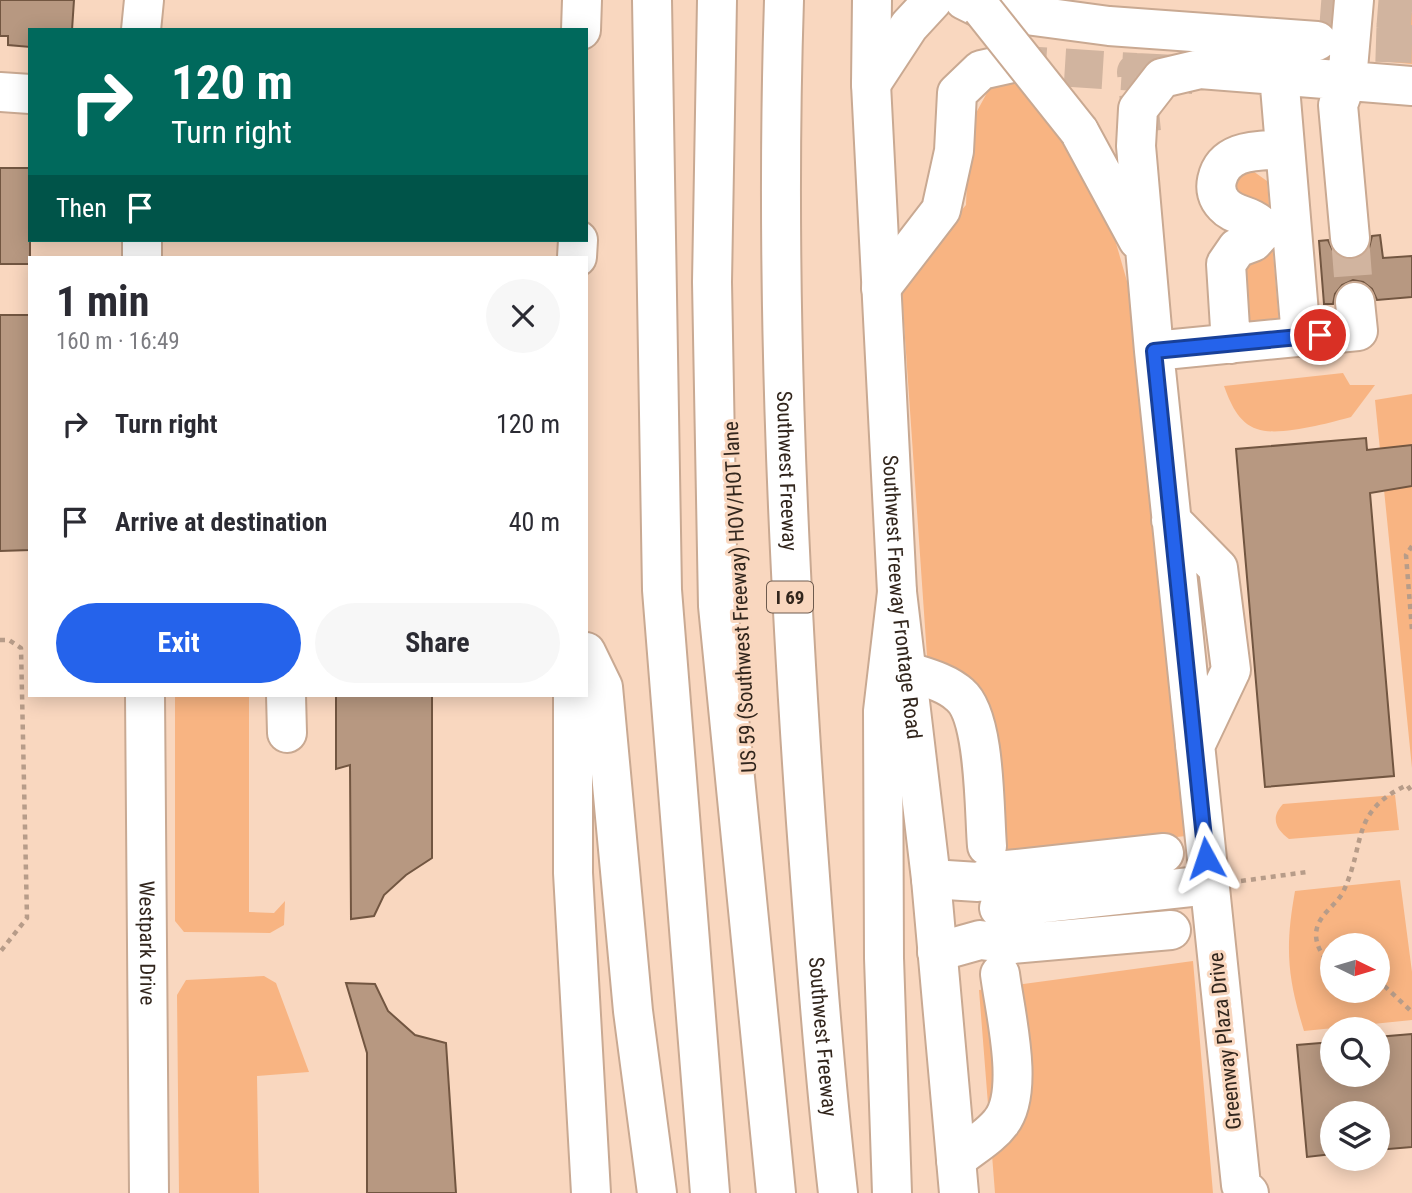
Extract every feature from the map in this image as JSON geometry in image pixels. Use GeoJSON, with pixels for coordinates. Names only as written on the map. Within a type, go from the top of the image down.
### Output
{"type":"FeatureCollection","features":[{"type":"Feature","properties":{"kind":"main road"},"geometry":{"type":"LineString","coordinates":[[141,28],[144,0]]}},
{"type":"Feature","properties":{"kind":"main road"},"geometry":{"type":"LineString","coordinates":[[581,28],[582,0]]}},
{"type":"Feature","properties":{"kind":"main road"},"geometry":{"type":"LineString","coordinates":[[652,0],[662,590],[710,1193]]}},
{"type":"Feature","properties":{"kind":"main road"},"geometry":{"type":"LineString","coordinates":[[718,0],[712,282],[718,606],[778,1193]]}},
{"type":"Feature","properties":{"kind":"main road","name":"US 59 (Southwest Freeway) HOV/HOT lane"},"geometry":{"type":"LineString","coordinates":[[734,0],[728,379],[744,705],[778,1193]]}},
{"type":"Feature","properties":{"kind":"main road","name":"Southwest Freeway"},"geometry":{"type":"LineString","coordinates":[[784,0],[780,120],[790,594],[826,1089],[838,1193]]}},
{"type":"Feature","properties":{"kind":"main road","name":"Southwest Freeway Frontage Road"},"geometry":{"type":"LineString","coordinates":[[872,0],[871,84],[897,592],[931,879],[957,1176]]}},
{"type":"Feature","properties":{"kind":"main road"},"geometry":{"type":"LineString","coordinates":[[871,84],[909,26],[933,0]]}},
{"type":"Feature","properties":{"kind":"main road"},"geometry":{"type":"LineString","coordinates":[[1349,238],[1338,105],[1347,80],[1354,0]]}},
{"type":"Feature","properties":{"kind":"main road"},"geometry":{"type":"LineString","coordinates":[[973,4],[1109,26],[1317,41]]}},
{"type":"Feature","properties":{"kind":"main road"},"geometry":{"type":"LineString","coordinates":[[973,4],[1079,131],[1145,254]]}},
{"type":"Feature","properties":{"kind":"main road"},"geometry":{"type":"LineString","coordinates":[[881,288],[941,210],[954,151],[957,93],[998,55]]}},
{"type":"Feature","properties":{"kind":"main road","name":"Greenway Plaza Drive"},"geometry":{"type":"LineString","coordinates":[[1249,1193],[1241,1185],[1171,520],[1136,146],[1138,109],[1162,78],[1200,69],[1412,86]]}},
{"type":"Feature","properties":{"kind":"main road"},"geometry":{"type":"LineString","coordinates":[[1279,75],[1301,337]]}},
{"type":"Feature","properties":{"kind":"main road"},"geometry":{"type":"LineString","coordinates":[[0,92],[28,94]]}},
{"type":"Feature","properties":{"kind":"main road"},"geometry":{"type":"LineString","coordinates":[[1231,344],[1226,264],[1237,248],[1254,242],[1265,229],[1251,215],[1238,214],[1221,203],[1215,189],[1217,177],[1231,158],[1241,152],[1286,167],[1344,180]]}},
{"type":"Feature","properties":{"kind":"main road"},"geometry":{"type":"LineString","coordinates":[[1154,351],[1358,331],[1355,302]]}},
{"type":"Feature","properties":{"kind":"main road"},"geometry":{"type":"LineString","coordinates":[[892,1193],[884,958],[883,711],[897,592]]}},
{"type":"Feature","properties":{"kind":"main road"},"geometry":{"type":"LineString","coordinates":[[588,656],[603,687],[633,1011],[657,1193]]}},
{"type":"Feature","properties":{"kind":"main road"},"geometry":{"type":"LineString","coordinates":[[906,671],[946,685],[968,703],[975,723],[988,879],[980,940]]}},
{"type":"Feature","properties":{"kind":"main road","name":"Westpark Drive"},"geometry":{"type":"LineString","coordinates":[[145,697],[149,1193]]}},
{"type":"Feature","properties":{"kind":"main road"},"geometry":{"type":"LineString","coordinates":[[286,697],[286,733]]}},
{"type":"Feature","properties":{"kind":"main road"},"geometry":{"type":"LineString","coordinates":[[573,697],[573,873],[591,1193]]}},
{"type":"Feature","properties":{"kind":"main road"},"geometry":{"type":"LineString","coordinates":[[988,879],[1007,870],[1164,853]]}},
{"type":"Feature","properties":{"kind":"main road"},"geometry":{"type":"LineString","coordinates":[[931,879],[1209,885]]}},
{"type":"Feature","properties":{"kind":"main road"},"geometry":{"type":"LineString","coordinates":[[937,952],[980,940],[1013,944],[1171,930]]}},
{"type":"Feature","properties":{"kind":"main road"},"geometry":{"type":"LineString","coordinates":[[957,1176],[983,1137],[991,1134],[1008,1111],[1013,1080],[1000,974]]}},
{"type":"Feature","properties":{"kind":"path"},"geometry":{"type":"LineString","coordinates":[[1412,546],[1406,555],[1412,629]]}},
{"type":"Feature","properties":{"kind":"path"},"geometry":{"type":"LineString","coordinates":[[0,640],[9,640],[21,648],[27,918],[0,952]]}},
{"type":"Feature","properties":{"kind":"path"},"geometry":{"type":"LineString","coordinates":[[1320,952],[1316,933],[1321,918],[1343,893],[1356,858],[1361,826],[1384,796],[1407,785],[1412,792]]}},
{"type":"Feature","properties":{"kind":"path"},"geometry":{"type":"LineString","coordinates":[[1209,885],[1307,872]]}},
{"type":"Feature","properties":{"kind":"path"},"geometry":{"type":"LineString","coordinates":[[1390,991],[1412,1012]]}},
{"type":"Feature","properties":{"kind":"shaded area"},"geometry":{"type":"Polygon","coordinates":[[[1382,10],[1412,13],[1412,64],[1380,61],[1382,10]]]}},
{"type":"Feature","properties":{"kind":"shaded area"},"geometry":{"type":"Polygon","coordinates":[[[1020,81],[1103,198],[1135,309],[1186,836],[1007,855],[988,710],[927,656],[901,280],[966,205],[969,126],[989,89],[1020,81]]]}},
{"type":"Feature","properties":{"kind":"shaded area"},"geometry":{"type":"Polygon","coordinates":[[[1243,164],[1267,181],[1279,322],[1258,332],[1240,320],[1238,206],[1229,173],[1243,164]]]}},
{"type":"Feature","properties":{"kind":"shaded area"},"geometry":{"type":"Polygon","coordinates":[[[1343,373],[1350,385],[1375,385],[1351,417],[1290,430],[1266,431],[1250,426],[1236,411],[1224,386],[1343,373]]]}},
{"type":"Feature","properties":{"kind":"shaded area"},"geometry":{"type":"Polygon","coordinates":[[[1412,394],[1412,768],[1375,400],[1412,394]]]}},
{"type":"Feature","properties":{"kind":"shaded area"},"geometry":{"type":"Polygon","coordinates":[[[175,697],[249,697],[249,912],[274,913],[285,901],[284,925],[270,933],[184,932],[175,921],[175,697]]]}},
{"type":"Feature","properties":{"kind":"shaded area"},"geometry":{"type":"Polygon","coordinates":[[[1395,795],[1399,830],[1289,839],[1276,823],[1277,814],[1283,804],[1395,795]]]}},
{"type":"Feature","properties":{"kind":"shaded area"},"geometry":{"type":"Polygon","coordinates":[[[1400,880],[1412,972],[1412,1020],[1390,1022],[1390,1017],[1320,1017],[1320,1029],[1304,1031],[1291,977],[1290,929],[1295,891],[1400,880]]]}},
{"type":"Feature","properties":{"kind":"shaded area"},"geometry":{"type":"Polygon","coordinates":[[[1193,961],[1213,1193],[995,1193],[979,990],[1193,961]]]}},
{"type":"Feature","properties":{"kind":"shaded area"},"geometry":{"type":"Polygon","coordinates":[[[264,976],[276,983],[309,1072],[257,1076],[259,1193],[179,1193],[177,995],[186,980],[264,976]]]}},
{"type":"Feature","properties":{"kind":"building"},"geometry":{"type":"Polygon","coordinates":[[[0,0],[74,0],[72,28],[28,28],[28,47],[8,45],[8,36],[0,36],[0,0]]]}},
{"type":"Feature","properties":{"kind":"building"},"geometry":{"type":"Polygon","coordinates":[[[0,168],[28,168],[28,264],[0,264],[0,168]]]}},
{"type":"Feature","properties":{"kind":"building"},"geometry":{"type":"Polygon","coordinates":[[[1380,235],[1383,258],[1412,256],[1412,297],[1377,300],[1372,289],[1363,282],[1353,280],[1342,285],[1335,294],[1333,304],[1324,304],[1319,241],[1328,240],[1333,251],[1340,257],[1353,260],[1362,256],[1369,248],[1372,236],[1380,235]]]}},
{"type":"Feature","properties":{"kind":"building"},"geometry":{"type":"Polygon","coordinates":[[[0,315],[28,315],[28,550],[0,551],[0,315]]]}},
{"type":"Feature","properties":{"kind":"building"},"geometry":{"type":"Polygon","coordinates":[[[1366,438],[1367,450],[1412,445],[1412,486],[1370,493],[1394,776],[1265,787],[1236,449],[1366,438]]]}},
{"type":"Feature","properties":{"kind":"building"},"geometry":{"type":"Polygon","coordinates":[[[336,697],[432,697],[432,858],[406,875],[384,895],[374,916],[351,919],[350,765],[336,769],[336,697]]]}},
{"type":"Feature","properties":{"kind":"building"},"geometry":{"type":"Polygon","coordinates":[[[346,983],[375,984],[388,1011],[415,1035],[446,1043],[456,1193],[367,1193],[367,1053],[346,983]]]}},
{"type":"Feature","properties":{"kind":"building"},"geometry":{"type":"Polygon","coordinates":[[[1412,1034],[1412,1147],[1390,1149],[1390,1101],[1320,1101],[1320,1155],[1307,1157],[1297,1045],[1320,1043],[1320,1087],[1390,1087],[1390,1036],[1412,1034]]]}},
{"type":"Feature","properties":{"kind":"tunnel"},"geometry":{"type":"LineString","coordinates":[[1321,4],[1412,11]]}},
{"type":"Feature","properties":{"kind":"tunnel"},"geometry":{"type":"LineString","coordinates":[[1319,41],[1412,44]]}},
{"type":"Feature","properties":{"kind":"tunnel"},"geometry":{"type":"LineString","coordinates":[[1008,64],[1136,72]]}},
{"type":"Feature","properties":{"kind":"tunnel"},"geometry":{"type":"LineString","coordinates":[[1142,132],[1136,72],[1193,75]]}},
{"type":"Feature","properties":{"kind":"tunnel"},"geometry":{"type":"LineString","coordinates":[[1350,238],[1355,302]]}},
{"type":"Feature","properties":{"kind":"route"},"geometry":{"type":"LineString","coordinates":[[1206,858],[1154,351],[1320,335]]}}]}
